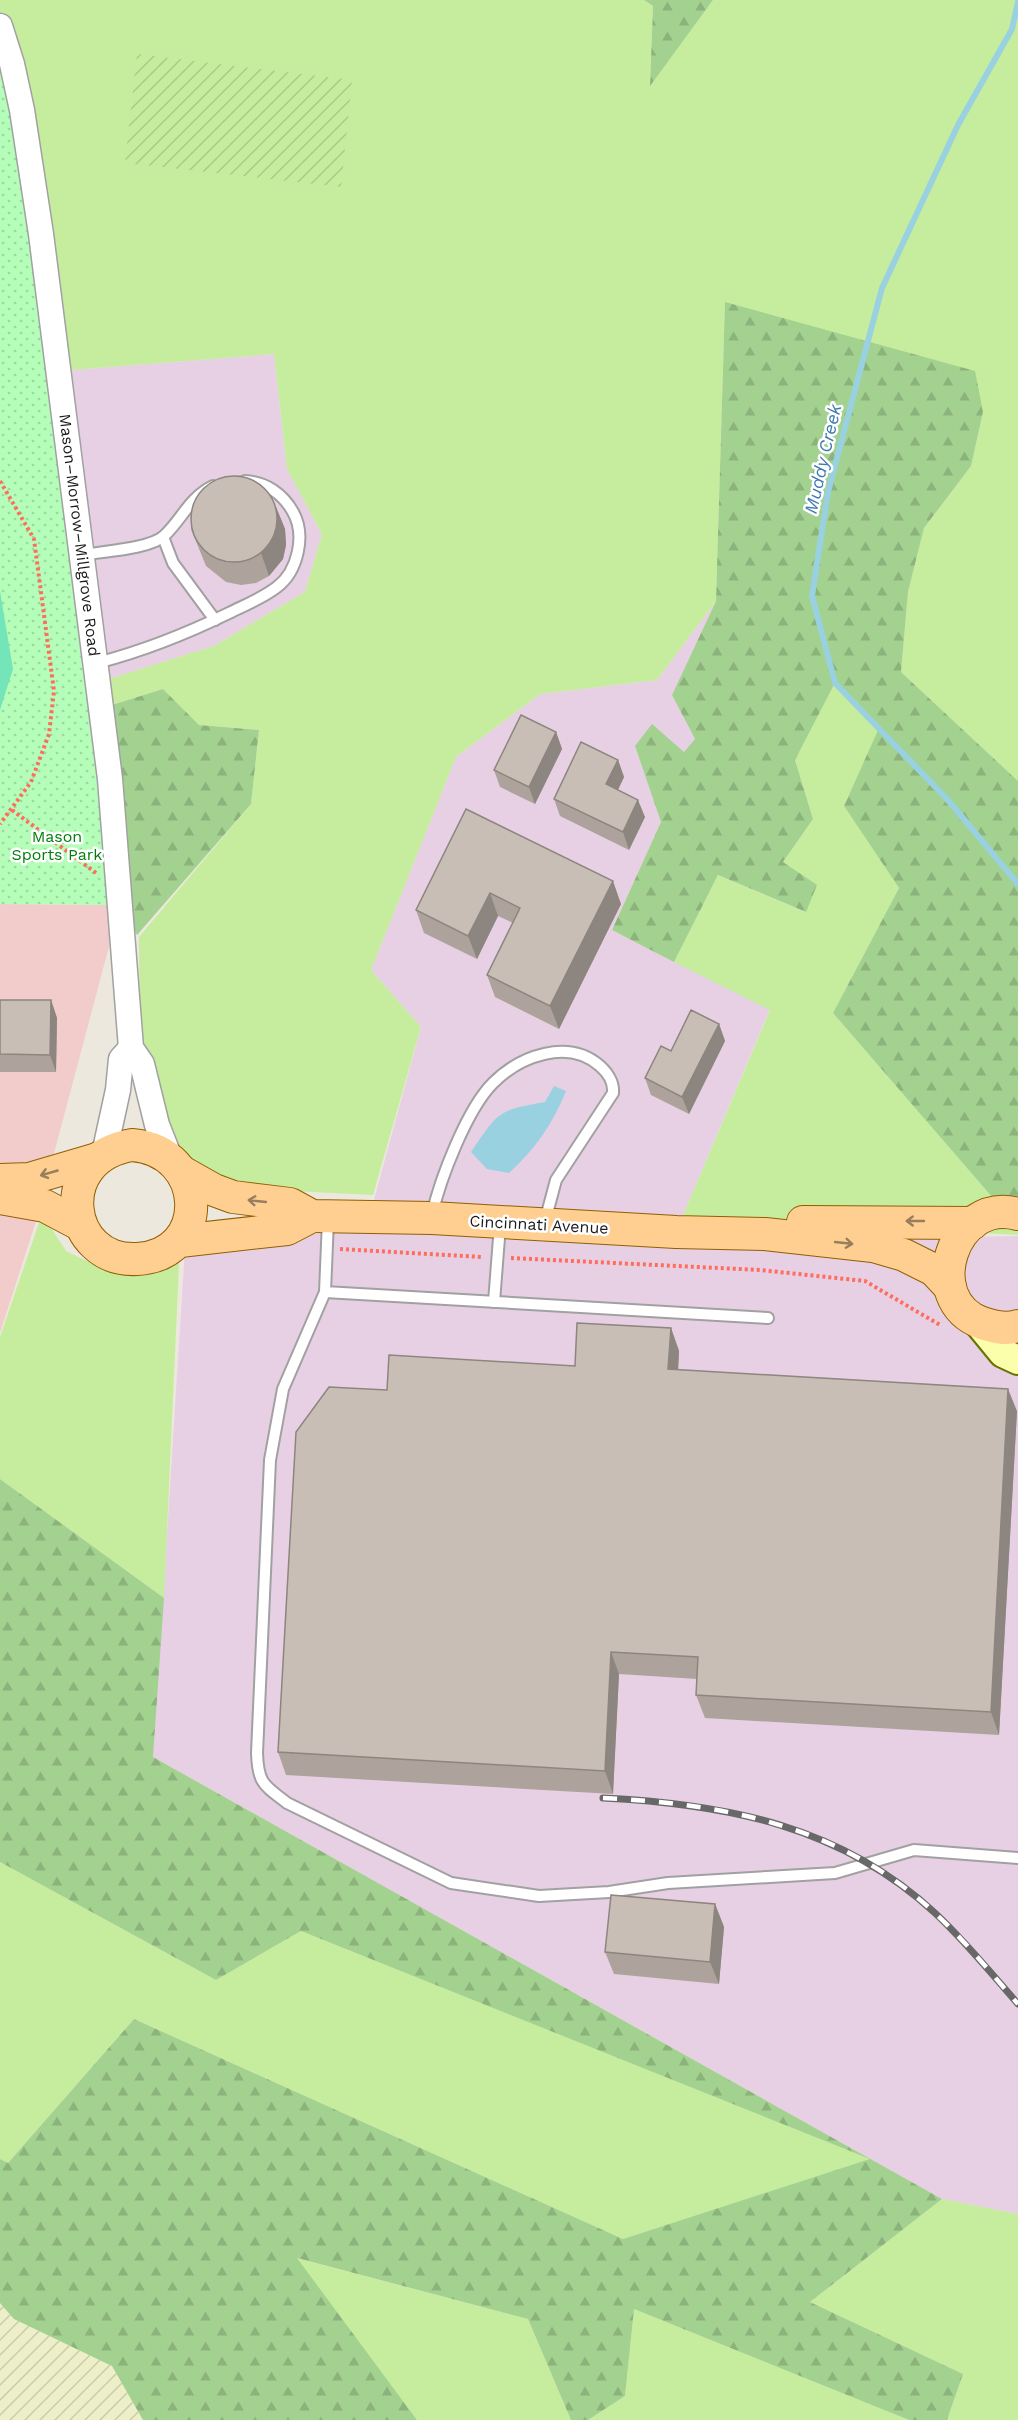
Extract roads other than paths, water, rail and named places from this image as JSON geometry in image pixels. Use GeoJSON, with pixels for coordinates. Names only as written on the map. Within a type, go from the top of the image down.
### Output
{"type":"FeatureCollection","features":[{"type":"Feature","properties":{"kind":"main road"},"geometry":{"type":"LineString","coordinates":[[0,1180],[29,1179],[100,1156],[118,1147],[139,1146],[159,1151],[176,1165],[190,1193],[191,1207],[180,1241],[162,1253],[150,1257],[122,1258],[98,1246],[81,1224],[77,1211],[80,1184],[86,1171],[100,1156]]}},
{"type":"Feature","properties":{"kind":"main road","name":"Cincinnati Avenue"},"geometry":{"type":"LineString","coordinates":[[176,1165],[214,1190],[233,1197],[290,1204],[319,1216],[432,1218],[765,1234],[873,1246],[904,1255],[934,1270],[950,1287],[961,1308],[976,1320]]}},
{"type":"Feature","properties":{"kind":"main road"},"geometry":{"type":"LineString","coordinates":[[0,1198],[45,1206],[81,1224]]}},
{"type":"Feature","properties":{"kind":"main road"},"geometry":{"type":"LineString","coordinates":[[950,1287],[947,1271],[950,1251],[960,1234],[973,1223],[994,1214],[1018,1215]]}},
{"type":"Feature","properties":{"kind":"main road","name":"Cincinnati Avenue"},"geometry":{"type":"LineString","coordinates":[[180,1241],[288,1229],[319,1216]]}},
{"type":"Feature","properties":{"kind":"main road","name":"Cincinnati Avenue"},"geometry":{"type":"LineString","coordinates":[[765,1234],[810,1220],[973,1223]]}},
{"type":"Feature","properties":{"kind":"main road"},"geometry":{"type":"LineString","coordinates":[[976,1320],[995,1327],[1018,1326]]}},
{"type":"Feature","properties":{"kind":"main road"},"geometry":{"type":"LineString","coordinates":[[976,1320],[1003,1353],[1018,1360]]}},
{"type":"Feature","properties":{"kind":"street","name":"Mason–Morrow–Millgrove Road"},"geometry":{"type":"LineString","coordinates":[[0,26],[12,64],[22,110],[97,663],[110,779],[131,1048],[142,1064],[157,1125],[176,1165]]}},
{"type":"Feature","properties":{"kind":"street","name":"Mason–Morrow–Millgrove Road"},"geometry":{"type":"LineString","coordinates":[[100,1156],[118,1090],[121,1059],[131,1048]]}},
{"type":"Feature","properties":{"kind":"lane"},"geometry":{"type":"LineString","coordinates":[[83,555],[146,545],[163,537],[194,498],[225,482],[255,482],[269,487],[286,501],[294,515],[299,532],[298,548],[288,575],[278,586],[182,636],[97,663]]}},
{"type":"Feature","properties":{"kind":"lane"},"geometry":{"type":"LineString","coordinates":[[163,537],[173,564],[215,620]]}},
{"type":"Feature","properties":{"kind":"lane"},"geometry":{"type":"LineString","coordinates":[[432,1218],[438,1189],[453,1150],[492,1084],[509,1070],[542,1054],[560,1051],[575,1052],[590,1058],[602,1068],[612,1081],[613,1093],[556,1180],[545,1224]]}},
{"type":"Feature","properties":{"kind":"lane"},"geometry":{"type":"LineString","coordinates":[[319,1216],[326,1248],[325,1292],[283,1389],[270,1460],[257,1754],[258,1776],[268,1788],[287,1803],[451,1883],[539,1896],[609,1892],[668,1883],[835,1873],[914,1850],[1018,1858]]}},
{"type":"Feature","properties":{"kind":"lane"},"geometry":{"type":"LineString","coordinates":[[494,1302],[500,1221]]}},
{"type":"Feature","properties":{"kind":"lane"},"geometry":{"type":"LineString","coordinates":[[325,1292],[768,1318]]}},
{"type":"Feature","properties":{"kind":"water"},"geometry":{"type":"Polygon","coordinates":[[[554,1086],[566,1091],[549,1125],[527,1155],[509,1173],[487,1169],[471,1152],[487,1128],[500,1115],[508,1111],[545,1102],[554,1086]]]}},
{"type":"Feature","properties":{"kind":"waterway","name":"Muddy Creek"},"geometry":{"type":"LineString","coordinates":[[1018,2],[1012,29],[958,125],[882,288],[828,492],[812,596],[835,683],[947,799],[1018,884]]}},
{"type":"Feature","properties":{"kind":"railway"},"geometry":{"type":"LineString","coordinates":[[603,1798],[694,1806],[738,1814],[780,1825],[821,1840],[861,1859],[899,1883],[935,1913],[1018,2004]]}},
{"type":"Feature","properties":{"kind":"park label","name":"Mason Sports Park"},"geometry":{"type":"Point","coordinates":[57,845]}}]}
